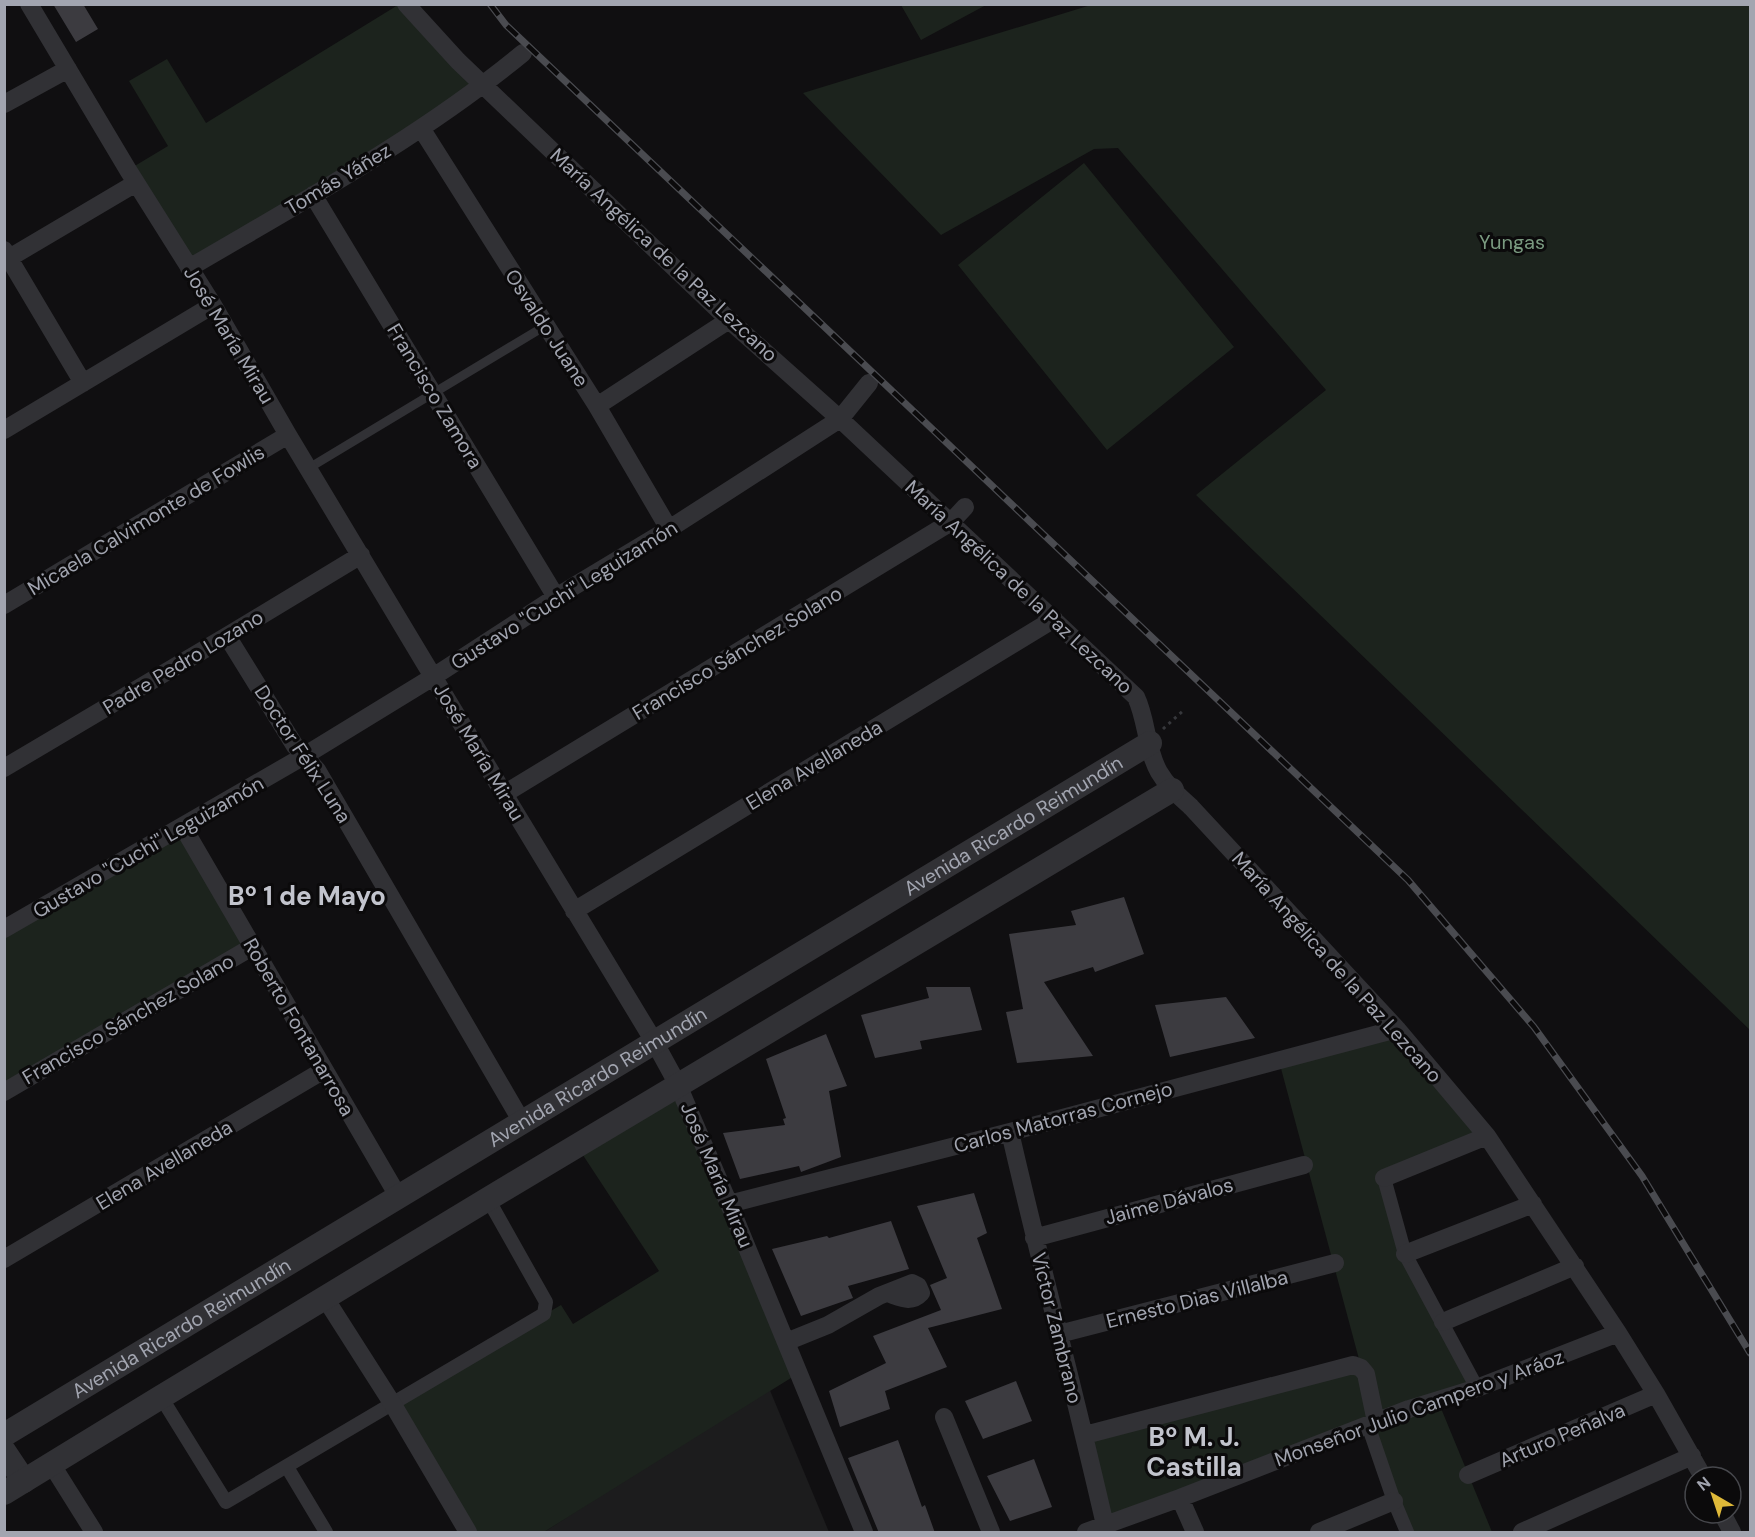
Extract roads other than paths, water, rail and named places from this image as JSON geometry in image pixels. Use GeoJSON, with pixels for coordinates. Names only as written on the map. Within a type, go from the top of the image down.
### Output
{"type":"FeatureCollection","features":[{"type":"Feature","properties":{"kind":"street","name":"José María Mirau"},"geometry":{"type":"LineString","coordinates":[[29,4],[136,183],[213,305],[288,435],[655,1043],[678,1085],[864,1533]]}},
{"type":"Feature","properties":{"kind":"street","name":"María Angélica de la Paz Lezcano"},"geometry":{"type":"LineString","coordinates":[[406,4],[458,61],[729,320],[840,419],[1136,697],[1142,709],[1159,772],[1172,790],[1191,807],[1397,1029],[1487,1136],[1618,1333],[1697,1465]]}},
{"type":"Feature","properties":{"kind":"street","name":"Tomás Yáñez"},"geometry":{"type":"LineString","coordinates":[[189,268],[421,128],[484,85],[524,53]]}},
{"type":"Feature","properties":{"kind":"street"},"geometry":{"type":"LineString","coordinates":[[4,104],[68,69]]}},
{"type":"Feature","properties":{"kind":"street","name":"Osvaldo Juane"},"geometry":{"type":"LineString","coordinates":[[421,128],[597,406],[669,530]]}},
{"type":"Feature","properties":{"kind":"street"},"geometry":{"type":"LineString","coordinates":[[83,383],[6,256],[136,183]]}},
{"type":"Feature","properties":{"kind":"street","name":"Francisco Zamora"},"geometry":{"type":"LineString","coordinates":[[313,195],[556,597]]}},
{"type":"Feature","properties":{"kind":"street"},"geometry":{"type":"LineString","coordinates":[[4,430],[213,305]]}},
{"type":"Feature","properties":{"kind":"street"},"geometry":{"type":"LineString","coordinates":[[597,406],[729,320]]}},
{"type":"Feature","properties":{"kind":"street","name":"Gustavo \"Cuchi\" Leguizamón"},"geometry":{"type":"LineString","coordinates":[[4,929],[304,756],[433,677],[556,597],[669,530],[840,419],[869,383]]}},
{"type":"Feature","properties":{"kind":"street","name":"Micaela Calvimonte de Fowlis"},"geometry":{"type":"LineString","coordinates":[[4,605],[288,435]]}},
{"type":"Feature","properties":{"kind":"street","name":"Francisco Sánchez Solano"},"geometry":{"type":"LineString","coordinates":[[504,794],[951,522],[965,507]]}},
{"type":"Feature","properties":{"kind":"street","name":"Padre Pedro Lozano"},"geometry":{"type":"LineString","coordinates":[[4,768],[361,555]]}},
{"type":"Feature","properties":{"kind":"street","name":"Elena Avellaneda"},"geometry":{"type":"LineString","coordinates":[[574,911],[1054,619]]}},
{"type":"Feature","properties":{"kind":"street","name":"Doctor Félix Luna"},"geometry":{"type":"LineString","coordinates":[[227,636],[295,746],[317,770],[522,1122]]}},
{"type":"Feature","properties":{"kind":"street","name":"Avenida Ricardo Reimundín"},"geometry":{"type":"LineString","coordinates":[[4,1435],[1150,743]]}},
{"type":"Feature","properties":{"kind":"street"},"geometry":{"type":"LineString","coordinates":[[4,1451],[14,1487],[488,1199],[1172,790]]}},
{"type":"Feature","properties":{"kind":"street","name":"Roberto Fontanarrosa"},"geometry":{"type":"LineString","coordinates":[[183,827],[398,1196]]}},
{"type":"Feature","properties":{"kind":"street","name":"Francisco Sánchez Solano"},"geometry":{"type":"LineString","coordinates":[[4,1092],[252,947]]}},
{"type":"Feature","properties":{"kind":"street","name":"Carlos Matorras Cornejo"},"geometry":{"type":"LineString","coordinates":[[729,1204],[1397,1029]]}},
{"type":"Feature","properties":{"kind":"street","name":"Elena Avellaneda"},"geometry":{"type":"LineString","coordinates":[[4,1259],[324,1070]]}},
{"type":"Feature","properties":{"kind":"street","name":"Víctor Zambrano"},"geometry":{"type":"LineString","coordinates":[[1010,1132],[1105,1525]]}},
{"type":"Feature","properties":{"kind":"street"},"geometry":{"type":"LineString","coordinates":[[1477,1388],[1406,1254],[1384,1178],[1487,1136]]}},
{"type":"Feature","properties":{"kind":"street","name":"Jaime Dávalos"},"geometry":{"type":"LineString","coordinates":[[1034,1238],[1304,1165]]}},
{"type":"Feature","properties":{"kind":"street"},"geometry":{"type":"LineString","coordinates":[[161,1396],[226,1502],[544,1314],[546,1302],[488,1199]]}},
{"type":"Feature","properties":{"kind":"street"},"geometry":{"type":"LineString","coordinates":[[1406,1254],[1533,1204]]}},
{"type":"Feature","properties":{"kind":"street","name":"Ernesto Dias Villalba"},"geometry":{"type":"LineString","coordinates":[[1059,1334],[1335,1263]]}},
{"type":"Feature","properties":{"kind":"street"},"geometry":{"type":"LineString","coordinates":[[1443,1322],[1575,1266]]}},
{"type":"Feature","properties":{"kind":"street"},"geometry":{"type":"LineString","coordinates":[[786,1342],[828,1325],[887,1293]]}},
{"type":"Feature","properties":{"kind":"street"},"geometry":{"type":"LineString","coordinates":[[325,1298],[392,1403],[468,1533]]}},
{"type":"Feature","properties":{"kind":"street","name":"Monseñor Julio Campero y Aráoz"},"geometry":{"type":"LineString","coordinates":[[1086,1533],[1372,1423],[1477,1388],[1618,1333]]}},
{"type":"Feature","properties":{"kind":"street"},"geometry":{"type":"LineString","coordinates":[[1085,1436],[1353,1365],[1366,1374],[1372,1423],[1394,1501],[1407,1533]]}},
{"type":"Feature","properties":{"kind":"street","name":"Arturo Peñalva"},"geometry":{"type":"LineString","coordinates":[[1468,1475],[1656,1395]]}},
{"type":"Feature","properties":{"kind":"street"},"geometry":{"type":"LineString","coordinates":[[944,1417],[991,1533]]}},
{"type":"Feature","properties":{"kind":"street"},"geometry":{"type":"LineString","coordinates":[[1522,1533],[1692,1456]]}},
{"type":"Feature","properties":{"kind":"street"},"geometry":{"type":"LineString","coordinates":[[52,1465],[94,1533]]}},
{"type":"Feature","properties":{"kind":"street"},"geometry":{"type":"LineString","coordinates":[[287,1467],[325,1532]]}},
{"type":"Feature","properties":{"kind":"street"},"geometry":{"type":"LineString","coordinates":[[1180,1498],[1195,1533]]}},
{"type":"Feature","properties":{"kind":"street"},"geometry":{"type":"LineString","coordinates":[[1319,1533],[1394,1501]]}},
{"type":"Feature","properties":{"kind":"lane"},"geometry":{"type":"LineString","coordinates":[[309,468],[545,326]]}},
{"type":"Feature","properties":{"kind":"railway"},"geometry":{"type":"LineString","coordinates":[[490,4],[506,25],[1408,880],[1534,1027],[1642,1176],[1750,1353]]}},
{"type":"Feature","properties":{"kind":"district","name":"Bº 1 de Mayo"},"geometry":{"type":"Point","coordinates":[307,896]}},
{"type":"Feature","properties":{"kind":"district","name":"Bº M. J. Castilla"},"geometry":{"type":"Point","coordinates":[1194,1452]}},
{"type":"Feature","properties":{"kind":"park label","name":"Yungas"},"geometry":{"type":"Point","coordinates":[1512,242]}}]}
